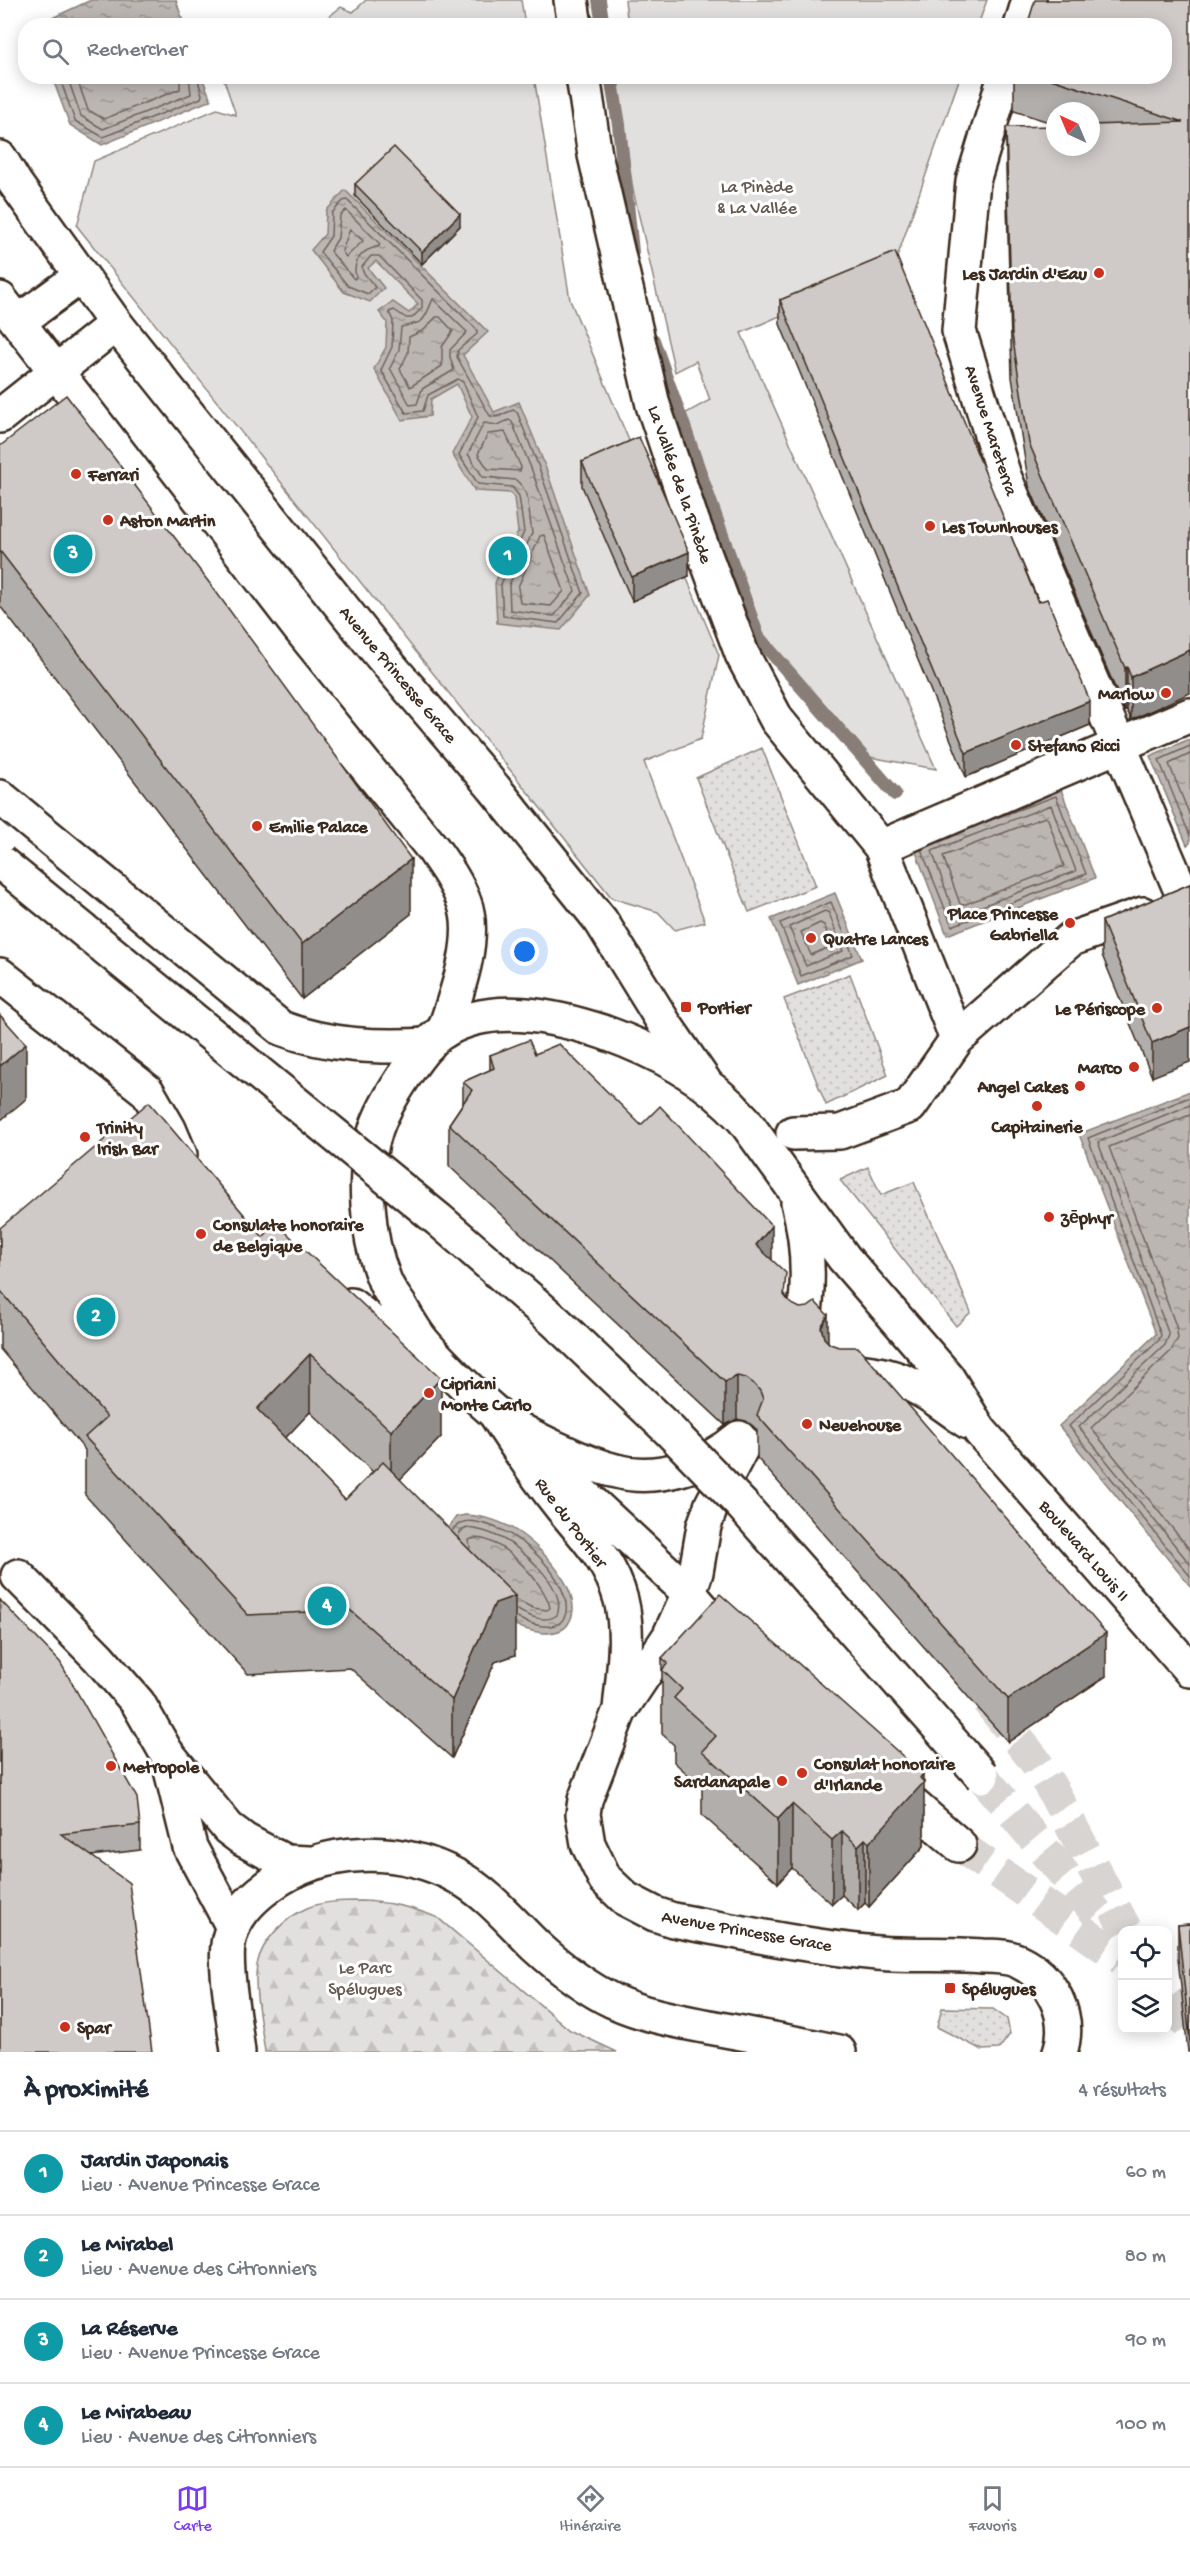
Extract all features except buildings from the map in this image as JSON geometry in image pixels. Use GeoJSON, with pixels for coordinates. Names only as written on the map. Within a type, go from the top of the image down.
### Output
{"type":"FeatureCollection","features":[{"type":"Feature","properties":{"kind":"street"},"geometry":{"type":"LineString","coordinates":[[571,0],[574,18]]}},
{"type":"Feature","properties":{"kind":"street"},"geometry":{"type":"LineString","coordinates":[[1023,18],[1029,0]]}},
{"type":"Feature","properties":{"kind":"street","name":"La Vallée de la Pinède"},"geometry":{"type":"LineString","coordinates":[[584,84],[595,155],[653,405],[690,514],[742,654],[777,720],[881,847],[957,1040]]}},
{"type":"Feature","properties":{"kind":"street","name":"Avenue Mareterra"},"geometry":{"type":"LineString","coordinates":[[1003,84],[973,181],[959,331],[1004,476],[1188,899]]}},
{"type":"Feature","properties":{"kind":"street","name":"Avenue Princesse Grace"},"geometry":{"type":"LineString","coordinates":[[0,158],[15,183],[116,324],[378,652],[494,788],[601,921],[664,1023],[704,1081]]}},
{"type":"Feature","properties":{"kind":"street"},"geometry":{"type":"LineString","coordinates":[[81,276],[9,311],[273,652],[434,849],[452,876],[465,904],[468,926],[457,991],[436,1038],[398,1086],[376,1128],[370,1156],[368,1189],[374,1249],[384,1282],[422,1341],[495,1413],[689,1593],[716,1626],[758,1667]]}},
{"type":"Feature","properties":{"kind":"street"},"geometry":{"type":"LineString","coordinates":[[0,416],[116,324]]}},
{"type":"Feature","properties":{"kind":"street"},"geometry":{"type":"LineString","coordinates":[[881,847],[1190,715]]}},
{"type":"Feature","properties":{"kind":"street"},"geometry":{"type":"LineString","coordinates":[[0,797],[281,1028],[309,1039],[369,1046],[436,1038],[474,1019],[500,1015],[537,1015],[570,1022],[624,1040],[674,1063],[704,1081]]}},
{"type":"Feature","properties":{"kind":"street"},"geometry":{"type":"LineString","coordinates":[[0,862],[439,1220],[556,1322],[669,1430],[742,1505],[982,1776]]}},
{"type":"Feature","properties":{"kind":"street"},"geometry":{"type":"LineString","coordinates":[[793,1133],[840,1132],[910,1106],[957,1040],[1071,939],[1188,899]]}},
{"type":"Feature","properties":{"kind":"street"},"geometry":{"type":"LineString","coordinates":[[0,975],[147,1091],[169,1129],[182,1158],[196,1177]]}},
{"type":"Feature","properties":{"kind":"street","name":"Boulevard Louis II"},"geometry":{"type":"LineString","coordinates":[[704,1081],[744,1120],[844,1258],[947,1377],[980,1431],[1190,1670]]}},
{"type":"Feature","properties":{"kind":"street"},"geometry":{"type":"LineString","coordinates":[[795,1189],[807,1243],[807,1306],[802,1332]]}},
{"type":"Feature","properties":{"kind":"street"},"geometry":{"type":"LineString","coordinates":[[328,1287],[372,1322],[422,1341]]}},
{"type":"Feature","properties":{"kind":"street","name":"Boulevard Louis II"},"geometry":{"type":"LineString","coordinates":[[840,1371],[864,1370],[904,1381],[928,1393],[980,1431]]}},
{"type":"Feature","properties":{"kind":"street","name":"Avenue Princesse Grace"},"geometry":{"type":"LineString","coordinates":[[495,1413],[545,1443],[573,1456],[616,1471],[635,1474],[662,1473],[691,1466],[742,1441],[704,1526],[696,1572],[689,1593],[669,1637],[620,1712],[590,1782],[584,1814],[588,1844],[605,1879],[626,1899],[655,1914],[673,1920],[877,1953],[947,1953],[1017,1960],[1039,1975],[1053,1990],[1063,2017],[1063,2043],[1060,2052]]}},
{"type":"Feature","properties":{"kind":"street","name":"Rue du Portier"},"geometry":{"type":"LineString","coordinates":[[495,1413],[520,1453],[584,1533],[613,1575],[621,1602],[626,1639],[620,1712]]}},
{"type":"Feature","properties":{"kind":"street"},"geometry":{"type":"LineString","coordinates":[[18,1576],[98,1657],[138,1702],[166,1752],[228,1828],[244,1840],[286,1862],[309,1863]]}},
{"type":"Feature","properties":{"kind":"street"},"geometry":{"type":"LineString","coordinates":[[166,1752],[190,1847],[233,1927]]}},
{"type":"Feature","properties":{"kind":"street"},"geometry":{"type":"LineString","coordinates":[[869,1767],[959,1845]]}},
{"type":"Feature","properties":{"kind":"street"},"geometry":{"type":"LineString","coordinates":[[238,2052],[227,1953],[233,1927],[255,1896],[289,1873],[309,1863],[327,1858],[377,1854],[422,1862],[460,1878],[483,1894],[566,1972],[616,2002],[688,2023],[839,2052]]}},
{"type":"Feature","properties":{"kind":"green space"},"geometry":{"type":"Polygon","coordinates":[[[366,0],[521,0],[524,18],[327,18],[341,7],[353,12],[366,0]]]}},
{"type":"Feature","properties":{"kind":"green space"},"geometry":{"type":"Polygon","coordinates":[[[625,0],[987,0],[981,18],[627,18],[625,0]]]}},
{"type":"Feature","properties":{"kind":"green space"},"geometry":{"type":"Polygon","coordinates":[[[225,84],[535,84],[570,300],[719,655],[701,739],[644,762],[705,922],[675,930],[658,912],[612,898],[77,226],[94,161],[217,109],[236,115],[225,84]]]}},
{"type":"Feature","properties":{"kind":"green space","name":"La Pinède & La Vallée"},"geometry":{"type":"Polygon","coordinates":[[[618,84],[958,84],[894,266],[741,333],[936,769],[864,756],[760,634],[686,413],[710,400],[696,361],[675,372],[633,190],[618,84]]]}},
{"type":"Feature","properties":{"kind":"green space"},"geometry":{"type":"Polygon","coordinates":[[[762,748],[816,886],[749,912],[696,778],[762,748]]]}},
{"type":"Feature","properties":{"kind":"green space"},"geometry":{"type":"Polygon","coordinates":[[[850,974],[888,1075],[826,1105],[784,999],[850,974]]]}},
{"type":"Feature","properties":{"kind":"green space"},"geometry":{"type":"Polygon","coordinates":[[[868,1167],[881,1195],[914,1182],[971,1312],[956,1326],[840,1180],[868,1167]]]}},
{"type":"Feature","properties":{"kind":"green space","name":"Le Parc Spélugues"},"geometry":{"type":"Polygon","coordinates":[[[341,1901],[401,1906],[438,1918],[570,2030],[617,2052],[265,2052],[258,2008],[256,1975],[259,1956],[269,1939],[291,1917],[307,1908],[341,1901]]]}},
{"type":"Feature","properties":{"kind":"green space"},"geometry":{"type":"Polygon","coordinates":[[[942,2008],[993,2009],[1007,2019],[1010,2034],[999,2049],[982,2050],[937,2027],[942,2008]]]}},
{"type":"Feature","properties":{"kind":"water"},"geometry":{"type":"Polygon","coordinates":[[[91,0],[176,0],[182,18],[52,18],[91,0]]]}},
{"type":"Feature","properties":{"kind":"water"},"geometry":{"type":"Polygon","coordinates":[[[55,84],[205,84],[211,100],[102,145],[70,125],[55,84]]]}},
{"type":"Feature","properties":{"kind":"water"},"geometry":{"type":"Polygon","coordinates":[[[345,190],[488,332],[463,355],[494,412],[519,402],[544,463],[590,595],[561,630],[497,623],[495,583],[518,532],[514,498],[511,493],[475,491],[452,454],[472,417],[457,384],[431,399],[430,416],[402,420],[374,369],[386,347],[387,322],[379,312],[393,302],[409,313],[418,304],[376,261],[368,268],[384,288],[370,302],[344,292],[311,250],[325,234],[326,211],[345,190]]]}},
{"type":"Feature","properties":{"kind":"water"},"geometry":{"type":"Polygon","coordinates":[[[1190,739],[1190,843],[1187,845],[1150,756],[1190,739]]]}},
{"type":"Feature","properties":{"kind":"water"},"geometry":{"type":"Polygon","coordinates":[[[1060,787],[1095,878],[947,935],[913,844],[1060,787]]]}},
{"type":"Feature","properties":{"kind":"water"},"geometry":{"type":"Polygon","coordinates":[[[835,893],[862,959],[798,985],[771,919],[835,893]]]}},
{"type":"Feature","properties":{"kind":"water"},"geometry":{"type":"Polygon","coordinates":[[[1190,1091],[1190,1586],[1059,1426],[1156,1334],[1079,1134],[1190,1091]]]}},
{"type":"Feature","properties":{"kind":"water"},"geometry":{"type":"Polygon","coordinates":[[[465,1515],[487,1518],[508,1526],[530,1541],[550,1561],[560,1574],[572,1600],[573,1612],[566,1627],[558,1632],[544,1633],[517,1626],[510,1621],[446,1531],[456,1517],[465,1515]]]}},
{"type":"Feature","properties":{"kind":"waterway"},"geometry":{"type":"LineString","coordinates":[[599,0],[602,18]]}},
{"type":"Feature","properties":{"kind":"waterway"},"geometry":{"type":"LineString","coordinates":[[612,84],[619,125],[632,252]]}},
{"type":"Feature","properties":{"kind":"waterway"},"geometry":{"type":"LineString","coordinates":[[653,340],[758,637],[895,794]]}},
{"type":"Feature","properties":{"kind":"tunnel"},"geometry":{"type":"LineString","coordinates":[[988,1701],[1035,1761],[1124,1926]]}},
{"type":"Feature","properties":{"kind":"tunnel"},"geometry":{"type":"LineString","coordinates":[[982,1776],[1110,1929]]}},
{"type":"Feature","properties":{"kind":"tunnel"},"geometry":{"type":"LineString","coordinates":[[959,1845],[1118,1956]]}},
{"type":"Feature","properties":{"kind":"tunnel"},"geometry":{"type":"LineString","coordinates":[[1172,2004],[1190,2027]]}},
{"type":"Feature","properties":{"kind":"place","name":"Les Jardin d'Eau"},"geometry":{"type":"Point","coordinates":[1099,273]}},
{"type":"Feature","properties":{"kind":"place","name":"Ferrari"},"geometry":{"type":"Point","coordinates":[76,474]}},
{"type":"Feature","properties":{"kind":"place","name":"Aston Martin"},"geometry":{"type":"Point","coordinates":[108,520]}},
{"type":"Feature","properties":{"kind":"place","name":"Les Townhouses"},"geometry":{"type":"Point","coordinates":[930,526]}},
{"type":"Feature","properties":{"kind":"place","name":"La Réserve"},"geometry":{"type":"Point","coordinates":[73,554]}},
{"type":"Feature","properties":{"kind":"place","name":"Jardin Japonais"},"geometry":{"type":"Point","coordinates":[508,556]}},
{"type":"Feature","properties":{"kind":"place","name":"Marlow"},"geometry":{"type":"Point","coordinates":[1166,693]}},
{"type":"Feature","properties":{"kind":"place","name":"Stefano Ricci"},"geometry":{"type":"Point","coordinates":[1016,745]}},
{"type":"Feature","properties":{"kind":"place","name":"Emilie Palace"},"geometry":{"type":"Point","coordinates":[257,826]}},
{"type":"Feature","properties":{"kind":"place","name":"Place Princesse Gabriella"},"geometry":{"type":"Point","coordinates":[1070,923]}},
{"type":"Feature","properties":{"kind":"place","name":"Quatre Lances"},"geometry":{"type":"Point","coordinates":[811,938]}},
{"type":"Feature","properties":{"kind":"place","name":"Portier"},"geometry":{"type":"Point","coordinates":[686,1007]}},
{"type":"Feature","properties":{"kind":"place","name":"Le Périscope"},"geometry":{"type":"Point","coordinates":[1157,1008]}},
{"type":"Feature","properties":{"kind":"place","name":"Marco"},"geometry":{"type":"Point","coordinates":[1134,1067]}},
{"type":"Feature","properties":{"kind":"place","name":"Angel Cakes"},"geometry":{"type":"Point","coordinates":[1080,1086]}},
{"type":"Feature","properties":{"kind":"place","name":"Capitainerie"},"geometry":{"type":"Point","coordinates":[1037,1106]}},
{"type":"Feature","properties":{"kind":"place","name":"Trinity Irish Bar"},"geometry":{"type":"Point","coordinates":[85,1137]}},
{"type":"Feature","properties":{"kind":"place","name":"zēphyr"},"geometry":{"type":"Point","coordinates":[1049,1217]}},
{"type":"Feature","properties":{"kind":"place","name":"Consulate honoraire de Belgique"},"geometry":{"type":"Point","coordinates":[201,1234]}},
{"type":"Feature","properties":{"kind":"place","name":"Le Mirabel"},"geometry":{"type":"Point","coordinates":[96,1317]}},
{"type":"Feature","properties":{"kind":"place","name":"Cipriani Monte Carlo"},"geometry":{"type":"Point","coordinates":[429,1393]}},
{"type":"Feature","properties":{"kind":"place","name":"Neuehouse"},"geometry":{"type":"Point","coordinates":[807,1424]}},
{"type":"Feature","properties":{"kind":"place","name":"Le Mirabeau"},"geometry":{"type":"Point","coordinates":[327,1606]}},
{"type":"Feature","properties":{"kind":"place","name":"Metropole"},"geometry":{"type":"Point","coordinates":[111,1766]}},
{"type":"Feature","properties":{"kind":"place","name":"Consulat honoraire d'Irlande"},"geometry":{"type":"Point","coordinates":[802,1773]}},
{"type":"Feature","properties":{"kind":"place","name":"Sardanapale"},"geometry":{"type":"Point","coordinates":[782,1781]}},
{"type":"Feature","properties":{"kind":"place","name":"Spélugues"},"geometry":{"type":"Point","coordinates":[950,1988]}},
{"type":"Feature","properties":{"kind":"place","name":"Spar"},"geometry":{"type":"Point","coordinates":[65,2027]}}]}
